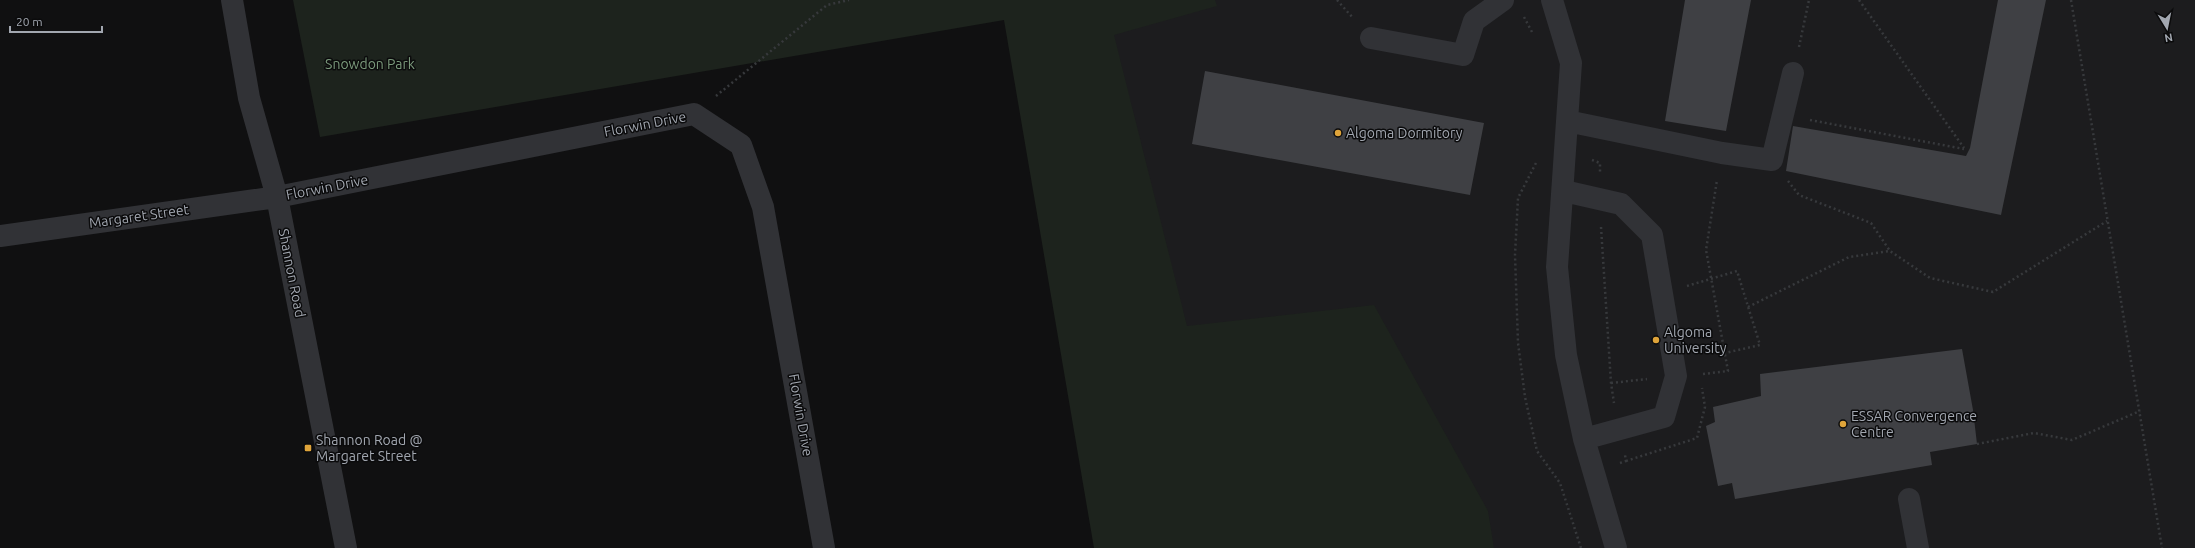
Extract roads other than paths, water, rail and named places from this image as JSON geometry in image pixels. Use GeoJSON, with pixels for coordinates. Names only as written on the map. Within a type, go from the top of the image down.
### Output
{"type":"FeatureCollection","features":[{"type":"Feature","properties":{"kind":"street","name":"Shannon Road"},"geometry":{"type":"LineString","coordinates":[[232,0],[249,98],[277,197],[346,548]]}},
{"type":"Feature","properties":{"kind":"street"},"geometry":{"type":"LineString","coordinates":[[1371,38],[1463,55],[1474,21],[1503,0]]}},
{"type":"Feature","properties":{"kind":"street"},"geometry":{"type":"LineString","coordinates":[[1552,0],[1571,64],[1564,191],[1557,266],[1566,355],[1584,439],[1616,548]]}},
{"type":"Feature","properties":{"kind":"street"},"geometry":{"type":"LineString","coordinates":[[1567,121],[1722,152],[1772,160],[1793,73]]}},
{"type":"Feature","properties":{"kind":"street","name":"Florwin Drive"},"geometry":{"type":"LineString","coordinates":[[277,197],[694,114],[741,145],[763,207],[824,548]]}},
{"type":"Feature","properties":{"kind":"street"},"geometry":{"type":"LineString","coordinates":[[1564,191],[1622,204],[1652,235],[1676,376],[1664,417],[1584,439]]}},
{"type":"Feature","properties":{"kind":"street","name":"Margaret Street"},"geometry":{"type":"LineString","coordinates":[[0,236],[277,197]]}},
{"type":"Feature","properties":{"kind":"street"},"geometry":{"type":"LineString","coordinates":[[1909,499],[1918,548]]}},
{"type":"Feature","properties":{"kind":"place","name":"Algoma Dormitory"},"geometry":{"type":"Point","coordinates":[1338,133]}},
{"type":"Feature","properties":{"kind":"place","name":"Algoma University"},"geometry":{"type":"Point","coordinates":[1656,340]}},
{"type":"Feature","properties":{"kind":"place","name":"ESSAR Convergence Centre"},"geometry":{"type":"Point","coordinates":[1843,424]}},
{"type":"Feature","properties":{"kind":"place","name":"Shannon Road @ Margaret Street"},"geometry":{"type":"Point","coordinates":[308,448]}},
{"type":"Feature","properties":{"kind":"park label","name":"Snowdon Park"},"geometry":{"type":"Point","coordinates":[370,64]}}]}
